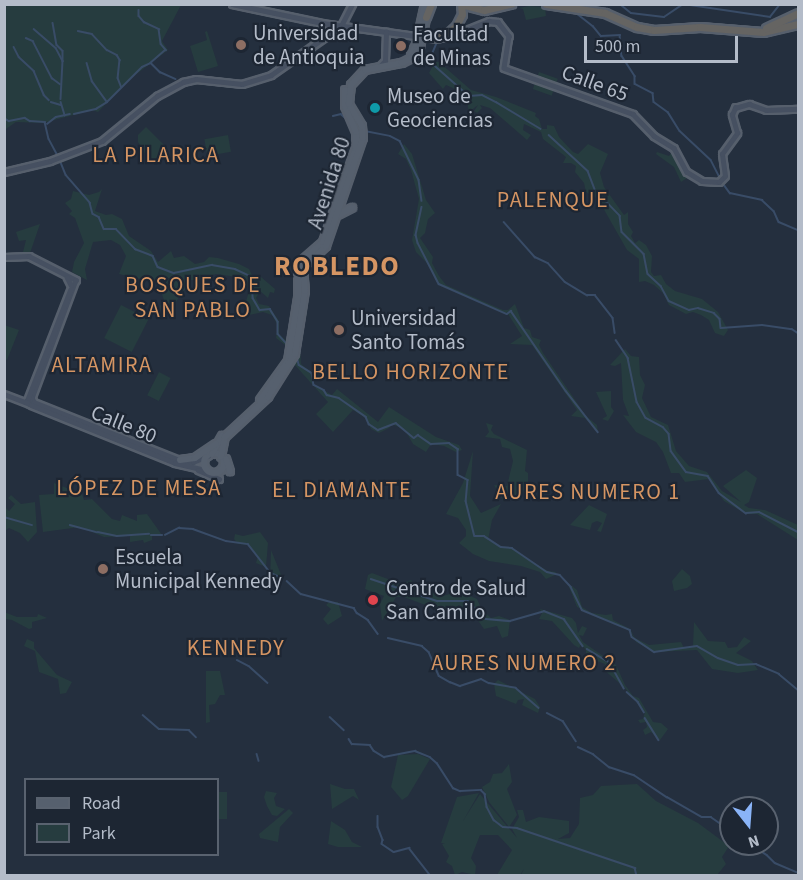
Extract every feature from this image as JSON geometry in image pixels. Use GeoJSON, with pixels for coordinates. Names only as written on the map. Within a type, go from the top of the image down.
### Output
{"type":"FeatureCollection","features":[{"type":"Feature","properties":{"kind":"highway"},"geometry":{"type":"LineString","coordinates":[[426,17],[428,4]]}},
{"type":"Feature","properties":{"kind":"highway"},"geometry":{"type":"LineString","coordinates":[[435,38],[446,36],[457,29],[462,14],[461,4],[476,10],[494,9],[511,4]]}},
{"type":"Feature","properties":{"kind":"highway"},"geometry":{"type":"LineString","coordinates":[[546,4],[605,12],[637,27],[654,30],[700,27],[763,32],[798,24]]}},
{"type":"Feature","properties":{"kind":"highway"},"geometry":{"type":"LineString","coordinates":[[561,4],[573,8],[603,9],[649,27],[700,24],[761,29],[798,13]]}},
{"type":"Feature","properties":{"kind":"highway"},"geometry":{"type":"LineString","coordinates":[[468,5],[494,9]]}},
{"type":"Feature","properties":{"kind":"highway"},"geometry":{"type":"LineString","coordinates":[[468,5],[476,5]]}},
{"type":"Feature","properties":{"kind":"main road"},"geometry":{"type":"LineString","coordinates":[[232,4],[322,23],[435,38]]}},
{"type":"Feature","properties":{"kind":"main road"},"geometry":{"type":"LineString","coordinates":[[4,172],[62,158],[106,139],[157,96],[183,82],[196,79],[242,84],[275,72],[341,26],[352,4]]}},
{"type":"Feature","properties":{"kind":"main road","name":"Avenida 80"},"geometry":{"type":"LineString","coordinates":[[361,137],[346,110],[345,93],[355,74],[369,66],[407,62],[419,51],[419,36],[428,4]]}},
{"type":"Feature","properties":{"kind":"main road","name":"Avenida 80"},"geometry":{"type":"LineString","coordinates":[[277,380],[290,354],[304,264],[325,247],[340,209],[352,158],[361,137],[360,123],[349,104],[349,90],[360,73],[406,58],[415,47],[426,17]]}},
{"type":"Feature","properties":{"kind":"main road","name":"Calle 65"},"geometry":{"type":"LineString","coordinates":[[457,29],[495,21],[503,26],[508,34],[504,68],[633,114],[654,136],[673,148],[691,176],[702,181],[719,182],[725,177],[722,154],[740,132],[733,111],[749,104],[766,110],[798,109]]}},
{"type":"Feature","properties":{"kind":"main road"},"geometry":{"type":"LineString","coordinates":[[320,39],[327,29],[322,23]]}},
{"type":"Feature","properties":{"kind":"main road"},"geometry":{"type":"LineString","coordinates":[[382,64],[386,32]]}},
{"type":"Feature","properties":{"kind":"main road","name":"Avenida 80"},"geometry":{"type":"LineString","coordinates":[[340,209],[342,189],[361,137]]}},
{"type":"Feature","properties":{"kind":"main road"},"geometry":{"type":"LineString","coordinates":[[4,259],[25,255],[55,268],[75,282]]}},
{"type":"Feature","properties":{"kind":"main road"},"geometry":{"type":"LineString","coordinates":[[4,259],[24,258],[75,282]]}},
{"type":"Feature","properties":{"kind":"main road"},"geometry":{"type":"LineString","coordinates":[[49,269],[55,268]]}},
{"type":"Feature","properties":{"kind":"main road"},"geometry":{"type":"LineString","coordinates":[[30,413],[31,402],[48,352],[75,282]]}},
{"type":"Feature","properties":{"kind":"main road","name":"Avenida 80"},"geometry":{"type":"LineString","coordinates":[[210,455],[225,437],[257,409],[296,351],[302,309],[300,290]]}},
{"type":"Feature","properties":{"kind":"main road"},"geometry":{"type":"LineString","coordinates":[[31,402],[48,352]]}},
{"type":"Feature","properties":{"kind":"main road"},"geometry":{"type":"LineString","coordinates":[[36,389],[38,398],[44,405]]}},
{"type":"Feature","properties":{"kind":"main road","name":"Calle 80"},"geometry":{"type":"LineString","coordinates":[[4,394],[44,405],[180,460],[190,462],[210,455]]}},
{"type":"Feature","properties":{"kind":"main road","name":"Calle 80"},"geometry":{"type":"LineString","coordinates":[[31,402],[192,468],[206,470]]}},
{"type":"Feature","properties":{"kind":"main road"},"geometry":{"type":"LineString","coordinates":[[220,444],[224,465],[220,472],[214,474],[206,470],[204,462],[210,455],[221,457]]}},
{"type":"Feature","properties":{"kind":"main road"},"geometry":{"type":"LineString","coordinates":[[180,460],[195,458],[220,444]]}},
{"type":"Feature","properties":{"kind":"main road"},"geometry":{"type":"LineString","coordinates":[[220,444],[230,471]]}},
{"type":"Feature","properties":{"kind":"main road"},"geometry":{"type":"LineString","coordinates":[[192,468],[219,479]]}},
{"type":"Feature","properties":{"kind":"green space"},"geometry":{"type":"Polygon","coordinates":[[[4,5],[181,5],[162,41],[168,50],[130,79],[98,112],[92,110],[43,123],[16,122],[6,129],[4,5]]]}},
{"type":"Feature","properties":{"kind":"green space"},"geometry":{"type":"Polygon","coordinates":[[[545,7],[546,16],[526,20],[523,9],[519,8],[545,7]]]}},
{"type":"Feature","properties":{"kind":"green space"},"geometry":{"type":"Polygon","coordinates":[[[207,31],[218,66],[198,72],[190,46],[207,40],[205,32],[207,31]]]}},
{"type":"Feature","properties":{"kind":"green space"},"geometry":{"type":"Polygon","coordinates":[[[435,62],[439,62],[471,90],[536,113],[535,116],[539,119],[542,129],[547,129],[547,125],[554,126],[559,137],[573,152],[578,154],[588,144],[608,154],[600,173],[604,187],[624,215],[628,212],[628,224],[633,232],[631,236],[635,243],[639,240],[646,245],[652,256],[651,272],[654,276],[661,275],[666,284],[675,291],[702,299],[718,312],[728,330],[724,336],[715,333],[709,320],[701,315],[693,312],[686,314],[669,305],[663,293],[654,285],[645,281],[639,282],[639,259],[627,250],[598,199],[586,192],[584,183],[575,172],[576,166],[563,163],[566,157],[543,139],[541,132],[524,124],[523,130],[531,135],[527,140],[490,108],[480,105],[482,108],[477,113],[474,111],[478,105],[469,112],[467,101],[453,88],[446,85],[443,89],[429,73],[435,62]]]}},
{"type":"Feature","properties":{"kind":"green space"},"geometry":{"type":"Polygon","coordinates":[[[539,72],[558,79],[552,96],[533,89],[539,72]]]}},
{"type":"Feature","properties":{"kind":"green space"},"geometry":{"type":"Polygon","coordinates":[[[146,127],[164,145],[160,161],[149,160],[138,142],[138,135],[146,127]]]}},
{"type":"Feature","properties":{"kind":"green space"},"geometry":{"type":"Polygon","coordinates":[[[228,135],[231,152],[207,156],[204,139],[228,135]]]}},
{"type":"Feature","properties":{"kind":"green space"},"geometry":{"type":"Polygon","coordinates":[[[404,144],[412,154],[426,200],[435,213],[428,219],[425,233],[420,238],[433,257],[432,263],[439,276],[446,285],[503,310],[508,310],[515,304],[524,328],[530,330],[532,337],[541,340],[539,345],[543,353],[586,416],[597,425],[598,432],[585,418],[571,416],[577,410],[532,345],[510,344],[522,336],[508,314],[439,284],[426,262],[416,252],[412,240],[419,199],[406,159],[398,154],[404,144]]]}},
{"type":"Feature","properties":{"kind":"green space"},"geometry":{"type":"Polygon","coordinates":[[[657,152],[669,156],[671,153],[674,155],[687,178],[681,182],[674,167],[656,154],[657,152]]]}},
{"type":"Feature","properties":{"kind":"green space"},"geometry":{"type":"Polygon","coordinates":[[[102,189],[95,211],[106,215],[112,214],[122,219],[129,236],[151,251],[158,262],[171,251],[174,258],[184,256],[195,264],[204,262],[209,257],[239,264],[249,269],[252,275],[261,277],[275,289],[274,293],[270,292],[268,298],[260,291],[256,298],[259,304],[269,306],[279,321],[279,334],[289,343],[289,348],[276,338],[278,326],[272,315],[263,312],[249,315],[245,305],[249,291],[244,278],[216,274],[199,280],[191,280],[190,287],[183,291],[176,302],[161,311],[160,306],[164,300],[158,283],[119,274],[126,256],[120,245],[111,240],[93,242],[85,269],[87,280],[72,272],[74,262],[84,243],[75,218],[69,214],[72,211],[65,203],[71,199],[73,191],[89,195],[102,189]]]}},
{"type":"Feature","properties":{"kind":"green space"},"geometry":{"type":"Polygon","coordinates":[[[40,224],[30,253],[23,252],[26,240],[19,241],[16,232],[40,224]]]}},
{"type":"Feature","properties":{"kind":"green space"},"geometry":{"type":"Polygon","coordinates":[[[121,305],[149,319],[132,352],[104,338],[121,305]]]}},
{"type":"Feature","properties":{"kind":"green space"},"geometry":{"type":"Polygon","coordinates":[[[4,325],[19,330],[7,360],[5,359],[4,325]]]}},
{"type":"Feature","properties":{"kind":"green space"},"geometry":{"type":"Polygon","coordinates":[[[300,347],[301,364],[312,373],[314,385],[332,395],[337,389],[378,422],[389,407],[436,437],[459,445],[462,450],[456,452],[444,446],[431,444],[426,452],[413,444],[405,430],[392,424],[379,433],[371,429],[366,418],[353,410],[333,432],[316,414],[328,402],[294,364],[300,347]]]}},
{"type":"Feature","properties":{"kind":"green space"},"geometry":{"type":"Polygon","coordinates":[[[625,349],[631,356],[639,357],[640,375],[645,385],[642,398],[651,417],[668,425],[676,451],[689,466],[707,472],[722,491],[741,502],[723,486],[746,470],[757,478],[749,502],[744,505],[765,510],[798,525],[798,540],[757,514],[746,514],[724,501],[709,479],[685,482],[679,473],[671,473],[663,452],[656,442],[636,432],[623,415],[629,416],[623,400],[621,363],[615,366],[610,365],[625,349]]]}},
{"type":"Feature","properties":{"kind":"green space"},"geometry":{"type":"Polygon","coordinates":[[[159,372],[171,378],[159,401],[147,395],[159,372]]]}},
{"type":"Feature","properties":{"kind":"green space"},"geometry":{"type":"Polygon","coordinates":[[[611,391],[611,407],[614,411],[608,421],[602,419],[607,416],[596,392],[611,391]]]}},
{"type":"Feature","properties":{"kind":"green space"},"geometry":{"type":"Polygon","coordinates":[[[486,423],[493,425],[491,430],[494,434],[527,450],[525,471],[528,473],[528,482],[521,496],[507,494],[504,502],[494,485],[507,486],[513,461],[510,449],[502,447],[500,439],[485,437],[489,432],[486,423]]]}},
{"type":"Feature","properties":{"kind":"green space"},"geometry":{"type":"Polygon","coordinates":[[[473,451],[470,496],[481,513],[501,504],[492,520],[488,540],[501,547],[512,548],[548,571],[556,572],[555,575],[546,579],[540,572],[521,566],[489,561],[473,554],[459,543],[466,536],[466,530],[458,518],[446,514],[463,483],[473,451]]]}},
{"type":"Feature","properties":{"kind":"green space"},"geometry":{"type":"Polygon","coordinates":[[[54,483],[82,494],[84,500],[92,499],[112,519],[120,521],[122,515],[137,521],[137,515],[147,514],[162,535],[152,536],[152,540],[144,543],[143,540],[130,542],[130,536],[104,537],[80,527],[43,532],[39,495],[54,494],[54,483]]]}},
{"type":"Feature","properties":{"kind":"green space"},"geometry":{"type":"Polygon","coordinates":[[[11,495],[21,504],[35,502],[37,532],[28,542],[20,533],[9,528],[5,531],[5,507],[9,511],[15,504],[8,498],[11,495]]]}},
{"type":"Feature","properties":{"kind":"green space"},"geometry":{"type":"Polygon","coordinates":[[[589,505],[607,514],[601,532],[597,531],[602,523],[597,521],[592,523],[590,530],[570,525],[589,505]]]}},
{"type":"Feature","properties":{"kind":"green space"},"geometry":{"type":"Polygon","coordinates":[[[260,532],[268,543],[266,567],[256,563],[258,556],[249,545],[238,544],[234,539],[235,534],[243,536],[260,532]]]}},
{"type":"Feature","properties":{"kind":"green space"},"geometry":{"type":"Polygon","coordinates":[[[271,550],[282,577],[280,581],[270,583],[271,550]]]}},
{"type":"Feature","properties":{"kind":"green space"},"geometry":{"type":"Polygon","coordinates":[[[682,569],[690,576],[692,584],[687,588],[674,591],[672,581],[682,569]]]}},
{"type":"Feature","properties":{"kind":"green space"},"geometry":{"type":"Polygon","coordinates":[[[372,573],[401,584],[411,580],[418,588],[424,585],[439,597],[460,591],[477,599],[482,610],[491,618],[499,616],[510,620],[508,636],[502,638],[497,626],[484,629],[472,612],[459,605],[454,609],[439,610],[404,597],[396,597],[382,621],[380,604],[384,596],[365,589],[368,575],[372,573]]]}},
{"type":"Feature","properties":{"kind":"green space"},"geometry":{"type":"Polygon","coordinates":[[[572,586],[577,590],[582,607],[592,613],[612,614],[613,620],[630,629],[635,638],[649,645],[681,642],[684,648],[693,646],[694,622],[708,641],[725,642],[728,648],[737,647],[744,637],[751,641],[736,653],[752,661],[758,670],[738,673],[712,669],[697,650],[654,652],[636,642],[630,630],[577,607],[569,587],[572,586]]]}},
{"type":"Feature","properties":{"kind":"green space"},"geometry":{"type":"Polygon","coordinates":[[[329,602],[338,602],[342,616],[328,625],[323,619],[331,609],[326,605],[329,602]]]}},
{"type":"Feature","properties":{"kind":"green space"},"geometry":{"type":"Polygon","coordinates":[[[540,609],[572,618],[576,623],[578,633],[582,626],[587,628],[583,636],[579,635],[583,642],[616,665],[625,685],[633,696],[639,698],[653,722],[661,723],[668,729],[660,740],[651,732],[645,735],[643,730],[647,727],[646,722],[640,723],[638,720],[643,719],[645,712],[625,688],[603,669],[605,664],[586,657],[586,650],[581,644],[579,648],[574,645],[552,621],[539,619],[542,613],[540,609]]]}},
{"type":"Feature","properties":{"kind":"green space"},"geometry":{"type":"Polygon","coordinates":[[[4,612],[17,617],[37,617],[38,614],[47,618],[32,622],[32,628],[29,629],[5,619],[4,612]]]}},
{"type":"Feature","properties":{"kind":"green space"},"geometry":{"type":"Polygon","coordinates":[[[27,639],[34,642],[34,648],[57,675],[72,682],[66,693],[60,694],[58,679],[39,672],[35,651],[24,646],[27,639]]]}},
{"type":"Feature","properties":{"kind":"green space"},"geometry":{"type":"Polygon","coordinates":[[[206,671],[220,671],[225,695],[220,695],[215,704],[209,705],[210,722],[206,723],[206,671]]]}},
{"type":"Feature","properties":{"kind":"green space"},"geometry":{"type":"Polygon","coordinates":[[[498,680],[535,699],[540,707],[538,713],[522,705],[524,699],[518,700],[516,704],[496,696],[494,684],[498,680]]]}},
{"type":"Feature","properties":{"kind":"green space"},"geometry":{"type":"Polygon","coordinates":[[[418,754],[430,759],[408,796],[402,800],[391,787],[398,755],[418,754]]]}},
{"type":"Feature","properties":{"kind":"green space"},"geometry":{"type":"Polygon","coordinates":[[[509,764],[512,782],[507,789],[517,815],[509,827],[489,802],[482,787],[490,782],[493,774],[502,773],[509,764]]]}},
{"type":"Feature","properties":{"kind":"green space"},"geometry":{"type":"Polygon","coordinates":[[[330,784],[345,789],[354,789],[359,800],[353,796],[332,809],[330,784]]]}},
{"type":"Feature","properties":{"kind":"green space"},"geometry":{"type":"Polygon","coordinates":[[[637,784],[656,801],[698,823],[719,839],[719,856],[723,856],[726,864],[717,875],[521,875],[524,869],[520,875],[497,875],[512,850],[498,835],[480,835],[471,858],[476,866],[475,875],[462,872],[455,875],[452,866],[446,862],[449,856],[442,844],[445,843],[441,843],[457,797],[479,793],[463,821],[480,794],[517,838],[512,829],[519,817],[517,810],[523,810],[526,822],[539,817],[569,821],[569,833],[558,839],[570,838],[579,824],[580,798],[593,795],[601,786],[637,784]]]}},
{"type":"Feature","properties":{"kind":"green space"},"geometry":{"type":"Polygon","coordinates":[[[266,791],[277,793],[274,798],[276,806],[285,809],[277,816],[272,815],[267,806],[264,797],[266,791]]]}},
{"type":"Feature","properties":{"kind":"green space"},"geometry":{"type":"Polygon","coordinates":[[[219,792],[227,792],[227,819],[219,819],[219,792]]]}},
{"type":"Feature","properties":{"kind":"green space"},"geometry":{"type":"Polygon","coordinates":[[[289,809],[293,813],[280,827],[278,842],[260,838],[259,834],[289,809]]]}},
{"type":"Feature","properties":{"kind":"green space"},"geometry":{"type":"Polygon","coordinates":[[[331,821],[345,830],[352,842],[362,847],[338,847],[328,844],[331,821]]]}},
{"type":"Feature","properties":{"kind":"waterway"},"geometry":{"type":"LineString","coordinates":[[620,4],[631,13],[664,17],[682,5],[770,17],[780,4]]}},
{"type":"Feature","properties":{"kind":"waterway"},"geometry":{"type":"LineString","coordinates":[[139,10],[139,16],[144,22],[159,29],[161,44],[166,50],[151,63]]}},
{"type":"Feature","properties":{"kind":"waterway"},"geometry":{"type":"LineString","coordinates":[[575,12],[593,26],[601,36],[620,35],[622,56],[635,76],[635,84],[653,93],[654,102],[668,112],[680,131],[711,160],[720,178]]}},
{"type":"Feature","properties":{"kind":"waterway"},"geometry":{"type":"LineString","coordinates":[[53,23],[57,45],[63,51],[63,61]]}},
{"type":"Feature","properties":{"kind":"waterway"},"geometry":{"type":"LineString","coordinates":[[34,29],[56,48],[63,61],[61,99]]}},
{"type":"Feature","properties":{"kind":"waterway"},"geometry":{"type":"LineString","coordinates":[[78,31],[92,34],[107,50],[117,55],[120,60],[118,78],[121,86]]}},
{"type":"Feature","properties":{"kind":"waterway"},"geometry":{"type":"LineString","coordinates":[[26,38],[33,41],[52,78],[60,84]]}},
{"type":"Feature","properties":{"kind":"waterway"},"geometry":{"type":"LineString","coordinates":[[438,41],[433,53],[433,64],[469,96],[482,95],[541,129]]}},
{"type":"Feature","properties":{"kind":"waterway"},"geometry":{"type":"LineString","coordinates":[[14,47],[19,57],[34,71],[44,95],[49,100]]}},
{"type":"Feature","properties":{"kind":"waterway"},"geometry":{"type":"LineString","coordinates":[[87,63],[92,81],[107,102]]}},
{"type":"Feature","properties":{"kind":"waterway"},"geometry":{"type":"LineString","coordinates":[[74,114],[96,109],[107,102],[142,67],[151,63],[160,72],[176,79]]}},
{"type":"Feature","properties":{"kind":"waterway"},"geometry":{"type":"LineString","coordinates":[[51,102],[61,105]]}},
{"type":"Feature","properties":{"kind":"waterway"},"geometry":{"type":"LineString","coordinates":[[61,102],[65,115]]}},
{"type":"Feature","properties":{"kind":"waterway"},"geometry":{"type":"LineString","coordinates":[[47,124],[56,117],[70,114]]}},
{"type":"Feature","properties":{"kind":"waterway"},"geometry":{"type":"LineString","coordinates":[[333,116],[341,114],[348,120]]}},
{"type":"Feature","properties":{"kind":"waterway"},"geometry":{"type":"LineString","coordinates":[[4,118],[9,121],[25,118],[30,121],[45,122],[49,139],[58,156]]}},
{"type":"Feature","properties":{"kind":"waterway"},"geometry":{"type":"LineString","coordinates":[[365,131],[390,136],[400,141],[419,180],[422,201]]}},
{"type":"Feature","properties":{"kind":"waterway"},"geometry":{"type":"LineString","coordinates":[[549,135],[588,171],[595,189]]}},
{"type":"Feature","properties":{"kind":"waterway"},"geometry":{"type":"LineString","coordinates":[[60,160],[66,175],[90,203],[93,214],[99,217],[104,229],[116,229],[135,249],[153,256],[158,267],[174,273],[212,265],[235,269],[252,277],[253,298],[260,310],[270,309],[278,322],[278,334],[287,344]]}},
{"type":"Feature","properties":{"kind":"waterway"},"geometry":{"type":"LineString","coordinates":[[722,182],[730,193],[762,200],[774,211],[779,222],[798,230]]}},
{"type":"Feature","properties":{"kind":"waterway"},"geometry":{"type":"LineString","coordinates":[[600,195],[620,216],[622,232],[644,254],[648,274],[661,286],[669,301],[689,310],[698,308],[714,313],[720,319],[721,328],[762,325],[792,329],[798,333]]}},
{"type":"Feature","properties":{"kind":"waterway"},"geometry":{"type":"LineString","coordinates":[[422,207],[416,235],[439,284],[507,314],[511,311],[566,391],[598,432]]}},
{"type":"Feature","properties":{"kind":"waterway"},"geometry":{"type":"LineString","coordinates":[[504,222],[535,257],[548,263],[565,282],[587,295],[595,295],[613,318],[615,333]]}},
{"type":"Feature","properties":{"kind":"waterway"},"geometry":{"type":"LineString","coordinates":[[616,340],[628,358],[637,402],[646,418],[663,427],[669,434],[671,451],[686,472],[708,476],[719,493],[746,513],[759,512],[798,532]]}},
{"type":"Feature","properties":{"kind":"waterway"},"geometry":{"type":"LineString","coordinates":[[297,356],[299,365],[312,373],[314,385],[324,390],[327,395],[339,398],[366,417],[369,424],[378,430],[396,423],[414,438],[418,435],[431,444],[449,443],[458,449],[458,475],[468,480],[466,501],[475,536],[484,536],[501,547],[512,548],[547,572],[560,575],[571,587],[582,610],[630,630],[632,637],[654,652],[697,646],[718,658],[738,665],[756,664],[779,674],[798,690]]}},
{"type":"Feature","properties":{"kind":"waterway"},"geometry":{"type":"LineString","coordinates":[[4,517],[32,525]]}},
{"type":"Feature","properties":{"kind":"waterway"},"geometry":{"type":"LineString","coordinates":[[70,525],[97,532]]}},
{"type":"Feature","properties":{"kind":"waterway"},"geometry":{"type":"LineString","coordinates":[[165,535],[179,528],[193,529],[226,541],[248,544],[271,573],[282,578]]}},
{"type":"Feature","properties":{"kind":"waterway"},"geometry":{"type":"LineString","coordinates":[[98,532],[117,536],[149,534]]}},
{"type":"Feature","properties":{"kind":"waterway"},"geometry":{"type":"LineString","coordinates":[[151,535],[162,535]]}},
{"type":"Feature","properties":{"kind":"waterway"},"geometry":{"type":"LineString","coordinates":[[371,579],[437,601],[468,601],[486,619],[510,621],[544,611],[564,619],[583,646]]}},
{"type":"Feature","properties":{"kind":"waterway"},"geometry":{"type":"LineString","coordinates":[[287,581],[301,594],[354,608],[357,613],[368,620],[378,634]]}},
{"type":"Feature","properties":{"kind":"waterway"},"geometry":{"type":"LineString","coordinates":[[388,638],[422,646],[429,652],[439,676],[450,682],[460,686],[481,679],[489,683],[516,688],[539,708]]}},
{"type":"Feature","properties":{"kind":"waterway"},"geometry":{"type":"LineString","coordinates":[[587,649],[610,663],[624,688]]}},
{"type":"Feature","properties":{"kind":"waterway"},"geometry":{"type":"LineString","coordinates":[[237,660],[249,666],[268,683]]}},
{"type":"Feature","properties":{"kind":"waterway"},"geometry":{"type":"LineString","coordinates":[[627,692],[638,702],[644,712]]}},
{"type":"Feature","properties":{"kind":"waterway"},"geometry":{"type":"LineString","coordinates":[[547,713],[563,721],[576,741]]}},
{"type":"Feature","properties":{"kind":"waterway"},"geometry":{"type":"LineString","coordinates":[[143,715],[159,729],[189,730],[196,737]]}},
{"type":"Feature","properties":{"kind":"waterway"},"geometry":{"type":"LineString","coordinates":[[330,717],[344,730]]}},
{"type":"Feature","properties":{"kind":"waterway"},"geometry":{"type":"LineString","coordinates":[[645,718],[659,740]]}},
{"type":"Feature","properties":{"kind":"waterway"},"geometry":{"type":"LineString","coordinates":[[349,739],[352,744],[370,745],[374,751],[384,757],[415,751],[430,757],[437,763],[453,788],[460,791],[481,790],[485,794],[487,807],[494,820],[503,827],[517,828],[635,868],[637,876]]}},
{"type":"Feature","properties":{"kind":"waterway"},"geometry":{"type":"LineString","coordinates":[[578,747],[593,754],[609,767],[634,775],[702,817],[711,817],[719,823]]}},
{"type":"Feature","properties":{"kind":"waterway"},"geometry":{"type":"LineString","coordinates":[[257,754],[259,761]]}},
{"type":"Feature","properties":{"kind":"waterway"},"geometry":{"type":"LineString","coordinates":[[378,816],[382,844],[394,852],[409,848],[431,876]]}},
{"type":"Feature","properties":{"kind":"waterway"},"geometry":{"type":"LineString","coordinates":[[768,856],[775,863],[798,873]]}},
{"type":"Feature","properties":{"kind":"place","name":"Universidad de Antioquia"},"geometry":{"type":"Point","coordinates":[241,45]}},
{"type":"Feature","properties":{"kind":"place","name":"Facultad de Minas"},"geometry":{"type":"Point","coordinates":[401,46]}},
{"type":"Feature","properties":{"kind":"place","name":"Museo de Geociencias"},"geometry":{"type":"Point","coordinates":[375,108]}},
{"type":"Feature","properties":{"kind":"place","name":"Universidad Santo Tomás"},"geometry":{"type":"Point","coordinates":[339,330]}},
{"type":"Feature","properties":{"kind":"place","name":"Escuela Municipal Kennedy"},"geometry":{"type":"Point","coordinates":[103,569]}},
{"type":"Feature","properties":{"kind":"place","name":"Centro de Salud San Camilo"},"geometry":{"type":"Point","coordinates":[373,600]}},
{"type":"Feature","properties":{"kind":"district","name":"LA PILARICA"},"geometry":{"type":"Point","coordinates":[156,156]}},
{"type":"Feature","properties":{"kind":"district","name":"PALENQUE"},"geometry":{"type":"Point","coordinates":[553,201]}},
{"type":"Feature","properties":{"kind":"district","name":"ROBLEDO"},"geometry":{"type":"Point","coordinates":[337,267]}},
{"type":"Feature","properties":{"kind":"district","name":"BOSQUES DE SAN PABLO"},"geometry":{"type":"Point","coordinates":[193,298]}},
{"type":"Feature","properties":{"kind":"district","name":"ALTAMIRA"},"geometry":{"type":"Point","coordinates":[102,366]}},
{"type":"Feature","properties":{"kind":"district","name":"BELLO HORIZONTE"},"geometry":{"type":"Point","coordinates":[411,373]}},
{"type":"Feature","properties":{"kind":"district","name":"LÓPEZ DE MESA"},"geometry":{"type":"Point","coordinates":[139,489]}},
{"type":"Feature","properties":{"kind":"district","name":"EL DIAMANTE"},"geometry":{"type":"Point","coordinates":[342,491]}},
{"type":"Feature","properties":{"kind":"district","name":"AURES NUMERO 1"},"geometry":{"type":"Point","coordinates":[588,493]}},
{"type":"Feature","properties":{"kind":"district","name":"KENNEDY"},"geometry":{"type":"Point","coordinates":[236,649]}},
{"type":"Feature","properties":{"kind":"district","name":"AURES NUMERO 2"},"geometry":{"type":"Point","coordinates":[524,664]}}]}
